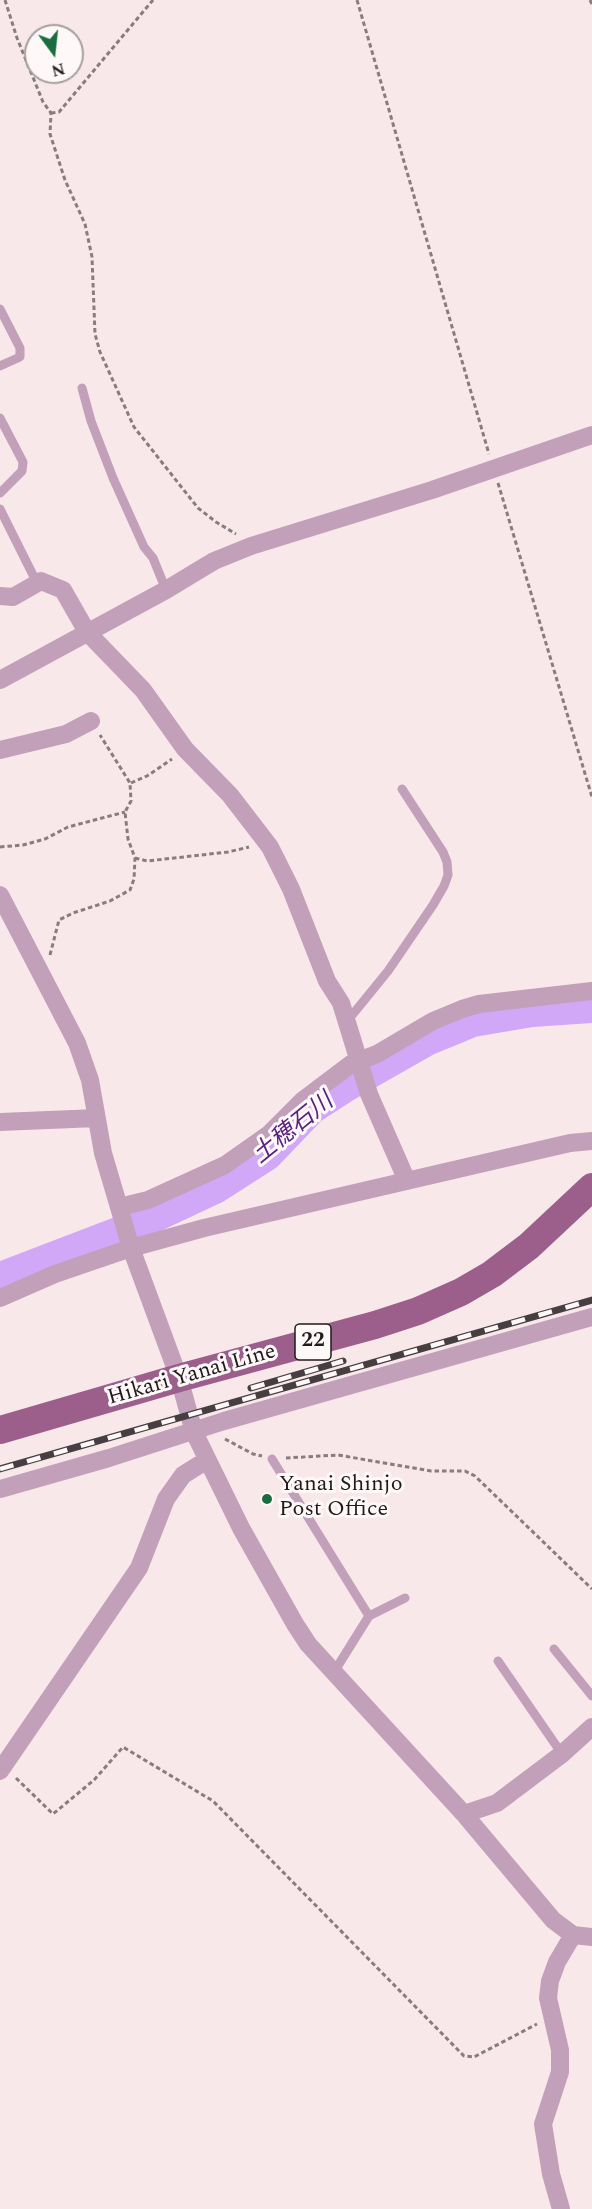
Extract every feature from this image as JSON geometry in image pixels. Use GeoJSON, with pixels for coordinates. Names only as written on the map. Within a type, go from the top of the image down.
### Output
{"type":"FeatureCollection","features":[{"type":"Feature","properties":{"kind":"main road","name":"Hikari Yanai Line"},"geometry":{"type":"LineString","coordinates":[[0,1430],[179,1378],[375,1326],[418,1311],[461,1292],[492,1274],[529,1246],[592,1187]]}},
{"type":"Feature","properties":{"kind":"street"},"geometry":{"type":"LineString","coordinates":[[0,680],[166,590],[214,561],[251,546],[432,490],[592,435]]}},
{"type":"Feature","properties":{"kind":"street"},"geometry":{"type":"LineString","coordinates":[[0,596],[13,597],[41,581],[63,590],[87,632],[142,690],[185,749],[230,795],[266,840],[291,889],[327,981],[341,1003],[358,1064],[406,1181]]}},
{"type":"Feature","properties":{"kind":"street"},"geometry":{"type":"LineString","coordinates":[[0,750],[66,734],[91,721]]}},
{"type":"Feature","properties":{"kind":"street"},"geometry":{"type":"LineString","coordinates":[[0,895],[77,1043],[90,1080],[103,1153],[121,1213],[179,1378],[202,1429],[208,1463],[241,1528],[295,1624],[308,1644],[464,1814],[553,1920],[573,1935],[592,1937]]}},
{"type":"Feature","properties":{"kind":"street"},"geometry":{"type":"LineString","coordinates":[[121,1213],[225,1165],[269,1134],[302,1101],[351,1064],[358,1064],[434,1021],[479,1004],[592,991]]}},
{"type":"Feature","properties":{"kind":"street"},"geometry":{"type":"LineString","coordinates":[[0,1122],[97,1118]]}},
{"type":"Feature","properties":{"kind":"street"},"geometry":{"type":"LineString","coordinates":[[0,1298],[131,1245],[570,1143],[592,1141]]}},
{"type":"Feature","properties":{"kind":"street"},"geometry":{"type":"LineString","coordinates":[[0,1489],[592,1317]]}},
{"type":"Feature","properties":{"kind":"street"},"geometry":{"type":"LineString","coordinates":[[2,1769],[139,1568],[166,1499],[183,1476],[199,1465],[208,1463]]}},
{"type":"Feature","properties":{"kind":"street"},"geometry":{"type":"LineString","coordinates":[[464,1814],[497,1803],[562,1754],[592,1727]]}},
{"type":"Feature","properties":{"kind":"street"},"geometry":{"type":"LineString","coordinates":[[561,2209],[543,2124],[560,2072],[560,2050],[548,1998],[549,1980],[573,1935]]}},
{"type":"Feature","properties":{"kind":"lane"},"geometry":{"type":"LineString","coordinates":[[0,309],[20,348],[20,357],[0,366]]}},
{"type":"Feature","properties":{"kind":"lane"},"geometry":{"type":"LineString","coordinates":[[82,388],[91,421],[113,478],[144,547],[153,558],[166,590]]}},
{"type":"Feature","properties":{"kind":"lane"},"geometry":{"type":"LineString","coordinates":[[0,418],[23,462],[22,471],[0,493]]}},
{"type":"Feature","properties":{"kind":"lane"},"geometry":{"type":"LineString","coordinates":[[0,509],[37,583]]}},
{"type":"Feature","properties":{"kind":"lane"},"geometry":{"type":"LineString","coordinates":[[347,1019],[388,971],[433,905],[448,875],[443,852],[402,789]]}},
{"type":"Feature","properties":{"kind":"lane"},"geometry":{"type":"LineString","coordinates":[[272,1459],[369,1616]]}},
{"type":"Feature","properties":{"kind":"lane"},"geometry":{"type":"LineString","coordinates":[[334,1672],[369,1616],[405,1598]]}},
{"type":"Feature","properties":{"kind":"lane"},"geometry":{"type":"LineString","coordinates":[[554,1649],[592,1696]]}},
{"type":"Feature","properties":{"kind":"lane"},"geometry":{"type":"LineString","coordinates":[[498,1661],[562,1754]]}},
{"type":"Feature","properties":{"kind":"path"},"geometry":{"type":"LineString","coordinates":[[5,0],[17,39],[34,81],[43,102],[51,113],[50,134],[65,180],[85,224],[92,257],[95,334],[110,375],[135,427],[178,484],[198,508],[242,537],[251,546]]}},
{"type":"Feature","properties":{"kind":"path"},"geometry":{"type":"LineString","coordinates":[[51,113],[59,112],[153,0]]}},
{"type":"Feature","properties":{"kind":"path"},"geometry":{"type":"LineString","coordinates":[[357,0],[493,469],[592,797]]}},
{"type":"Feature","properties":{"kind":"path"},"geometry":{"type":"LineString","coordinates":[[590,0],[592,4]]}},
{"type":"Feature","properties":{"kind":"path"},"geometry":{"type":"LineString","coordinates":[[36,964],[51,953],[59,920],[110,901],[130,890],[134,879],[135,858],[128,838],[125,812],[131,801],[130,783],[91,721]]}},
{"type":"Feature","properties":{"kind":"path"},"geometry":{"type":"LineString","coordinates":[[130,783],[147,776],[185,749]]}},
{"type":"Feature","properties":{"kind":"path"},"geometry":{"type":"LineString","coordinates":[[0,847],[23,845],[45,839],[68,827],[125,812]]}},
{"type":"Feature","properties":{"kind":"path"},"geometry":{"type":"LineString","coordinates":[[135,858],[147,861],[228,852],[259,845],[266,840]]}},
{"type":"Feature","properties":{"kind":"path"},"geometry":{"type":"LineString","coordinates":[[202,1429],[253,1454],[272,1459],[338,1455],[431,1472],[465,1471],[475,1476],[592,1589]]}},
{"type":"Feature","properties":{"kind":"path"},"geometry":{"type":"LineString","coordinates":[[2,1769],[53,1814],[94,1780],[123,1747],[213,1801],[464,2056],[474,2057],[544,2019],[552,2017]]}},
{"type":"Feature","properties":{"kind":"waterway","name":"土穂石川"},"geometry":{"type":"LineString","coordinates":[[0,1277],[149,1220],[215,1189],[268,1155],[312,1109],[427,1041],[473,1022],[532,1012],[592,1008]]}},
{"type":"Feature","properties":{"kind":"railway"},"geometry":{"type":"LineString","coordinates":[[0,1469],[592,1300]]}},
{"type":"Feature","properties":{"kind":"railway"},"geometry":{"type":"LineString","coordinates":[[251,1388],[343,1361]]}},
{"type":"Feature","properties":{"kind":"place","name":"Yanai Shinjo Post Office"},"geometry":{"type":"Point","coordinates":[267,1499]}}]}
